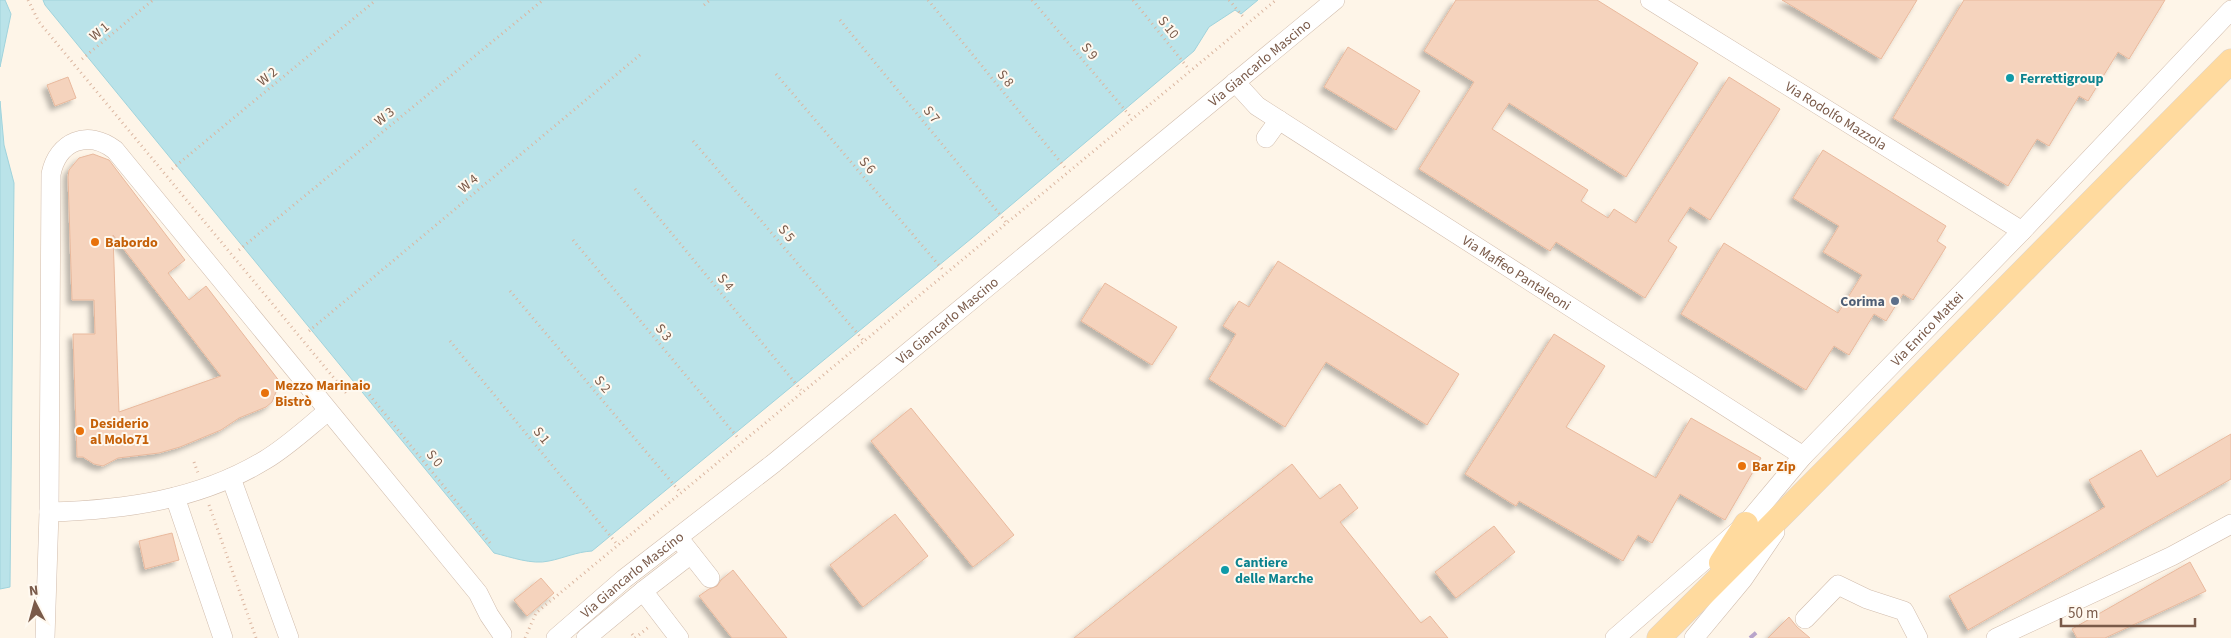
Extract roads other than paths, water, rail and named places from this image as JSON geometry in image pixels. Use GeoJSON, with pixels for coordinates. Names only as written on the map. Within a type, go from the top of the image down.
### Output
{"type":"FeatureCollection","features":[{"type":"Feature","properties":{"kind":"main road","name":"Via Enrico Mattei"},"geometry":{"type":"LineString","coordinates":[[1659,638],[2231,62]]}},
{"type":"Feature","properties":{"kind":"main road"},"geometry":{"type":"LineString","coordinates":[[1701,596],[1746,524]]}},
{"type":"Feature","properties":{"kind":"street","name":"Via Giancarlo Mascino"},"geometry":{"type":"LineString","coordinates":[[556,638],[624,578],[679,538],[1335,0]]}},
{"type":"Feature","properties":{"kind":"street","name":"Via Rodolfo Mazzola"},"geometry":{"type":"LineString","coordinates":[[1650,0],[2022,232]]}},
{"type":"Feature","properties":{"kind":"street","name":"Via Enrico Mattei"},"geometry":{"type":"LineString","coordinates":[[1615,638],[1746,524],[1803,456],[2022,232],[2231,10]]}},
{"type":"Feature","properties":{"kind":"street","name":"Via Maffeo Pantaleoni"},"geometry":{"type":"LineString","coordinates":[[1235,82],[1257,106],[1803,456]]}},
{"type":"Feature","properties":{"kind":"street"},"geometry":{"type":"LineString","coordinates":[[1266,138],[1279,120]]}},
{"type":"Feature","properties":{"kind":"street"},"geometry":{"type":"LineString","coordinates":[[45,638],[49,512],[52,174],[58,153],[67,146],[86,139],[104,141],[115,150],[478,593],[489,615],[502,634]]}},
{"type":"Feature","properties":{"kind":"street"},"geometry":{"type":"LineString","coordinates":[[49,512],[98,511],[138,506],[204,489],[231,478],[265,460],[328,411]]}},
{"type":"Feature","properties":{"kind":"street"},"geometry":{"type":"LineString","coordinates":[[231,478],[289,638]]}},
{"type":"Feature","properties":{"kind":"street"},"geometry":{"type":"LineString","coordinates":[[175,497],[222,638]]}},
{"type":"Feature","properties":{"kind":"street","name":"Via Enrico Mattei"},"geometry":{"type":"LineString","coordinates":[[1694,638],[1743,579],[1796,502]]}},
{"type":"Feature","properties":{"kind":"street"},"geometry":{"type":"LineString","coordinates":[[1996,638],[2172,556],[2231,524]]}},
{"type":"Feature","properties":{"kind":"street"},"geometry":{"type":"LineString","coordinates":[[679,538],[710,578]]}},
{"type":"Feature","properties":{"kind":"street"},"geometry":{"type":"LineString","coordinates":[[586,638],[648,598],[692,554]]}},
{"type":"Feature","properties":{"kind":"street"},"geometry":{"type":"LineString","coordinates":[[1805,619],[1838,585],[1866,599],[1904,611],[1918,638]]}},
{"type":"Feature","properties":{"kind":"street"},"geometry":{"type":"LineString","coordinates":[[648,598],[679,638]]}},
{"type":"Feature","properties":{"kind":"water"},"geometry":{"type":"Polygon","coordinates":[[[0,0],[5,0],[11,14],[0,67],[0,0]]]}},
{"type":"Feature","properties":{"kind":"water"},"geometry":{"type":"Polygon","coordinates":[[[43,0],[1258,0],[1241,14],[1235,10],[1209,27],[1194,51],[972,238],[592,551],[549,561],[536,562],[494,553],[45,5],[43,0]]]}},
{"type":"Feature","properties":{"kind":"water"},"geometry":{"type":"Polygon","coordinates":[[[0,101],[4,145],[14,183],[10,587],[0,589],[0,101]]]}},
{"type":"Feature","properties":{"kind":"railway"},"geometry":{"type":"LineString","coordinates":[[1750,638],[1757,632]]}},
{"type":"Feature","properties":{"kind":"place","name":"Ferrettigroup"},"geometry":{"type":"Point","coordinates":[2010,78]}},
{"type":"Feature","properties":{"kind":"place","name":"Babordo"},"geometry":{"type":"Point","coordinates":[95,242]}},
{"type":"Feature","properties":{"kind":"place","name":"Corima"},"geometry":{"type":"Point","coordinates":[1895,301]}},
{"type":"Feature","properties":{"kind":"place","name":"Mezzo Marinaio Bistrò"},"geometry":{"type":"Point","coordinates":[265,393]}},
{"type":"Feature","properties":{"kind":"place","name":"Desiderio al Molo71"},"geometry":{"type":"Point","coordinates":[80,431]}},
{"type":"Feature","properties":{"kind":"place","name":"Bar Zip"},"geometry":{"type":"Point","coordinates":[1742,466]}},
{"type":"Feature","properties":{"kind":"place","name":"Cantiere delle Marche"},"geometry":{"type":"Point","coordinates":[1225,570]}}]}
